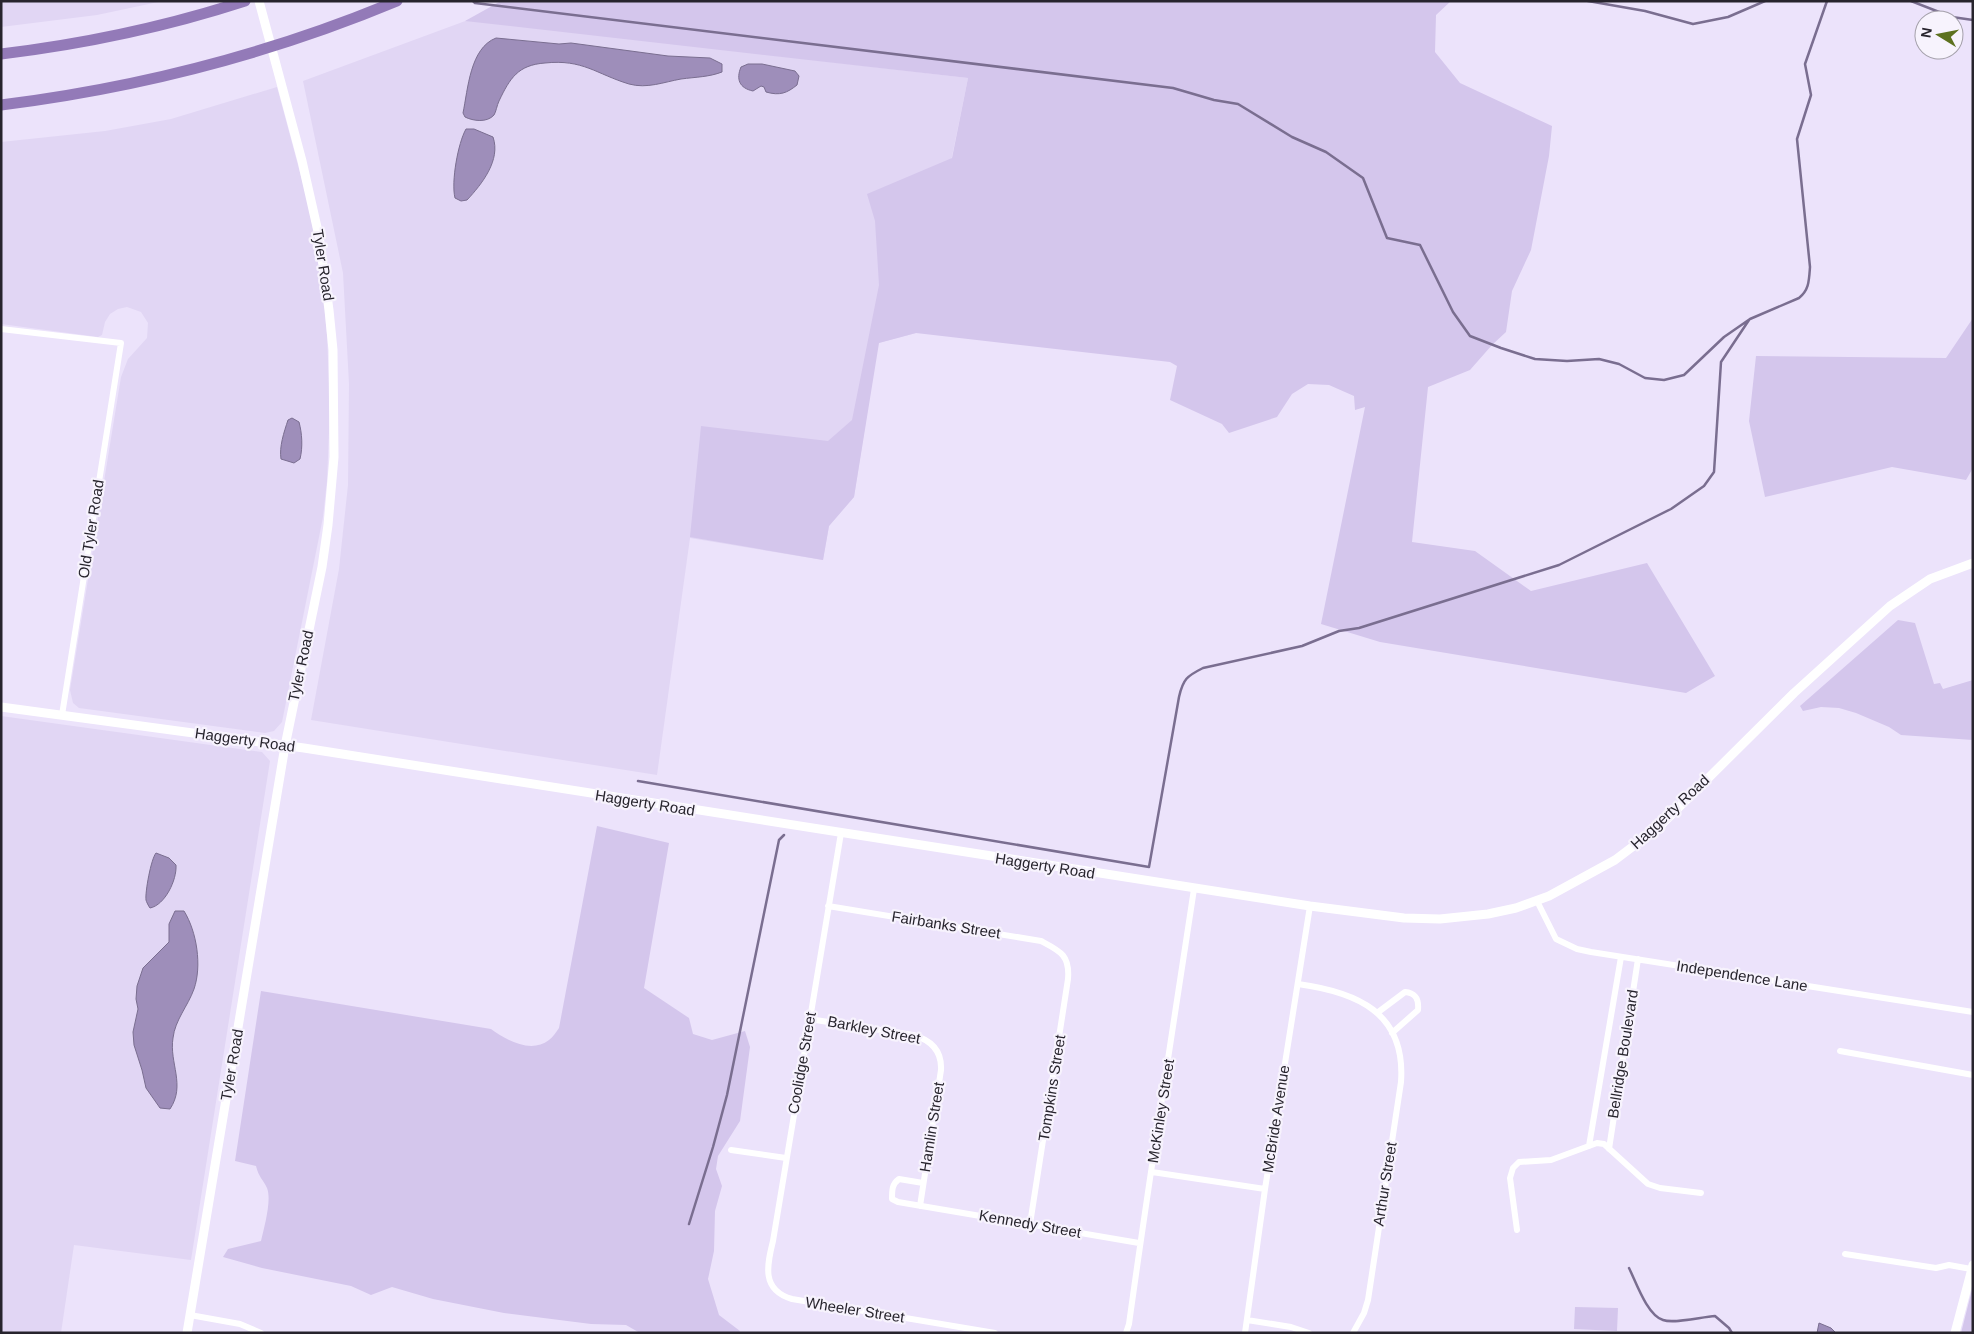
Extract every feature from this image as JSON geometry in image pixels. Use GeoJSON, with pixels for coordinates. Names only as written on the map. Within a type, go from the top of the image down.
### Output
{"type":"FeatureCollection","features":[{"type":"Feature","properties":{"kind":"highway"},"geometry":{"type":"LineString","coordinates":[[1,54],[130,33],[192,18],[245,1]]}},
{"type":"Feature","properties":{"kind":"highway"},"geometry":{"type":"LineString","coordinates":[[1,105],[117,87],[201,67],[319,32],[397,1]]}},
{"type":"Feature","properties":{"kind":"main road","name":"Tyler Road"},"geometry":{"type":"LineString","coordinates":[[187,1333],[285,746],[323,558],[332,493],[334,415],[332,350],[323,262],[312,202],[259,1]]}},
{"type":"Feature","properties":{"kind":"main road","name":"Haggerty Road"},"geometry":{"type":"LineString","coordinates":[[1,707],[285,746],[1194,889],[1404,918],[1440,919],[1488,914],[1516,908],[1549,896],[1599,871],[1660,826],[1794,693],[1890,606],[1930,579],[1973,563]]}},
{"type":"Feature","properties":{"kind":"main road"},"geometry":{"type":"LineString","coordinates":[[1956,1333],[1972,1267]]}},
{"type":"Feature","properties":{"kind":"street","name":"Old Tyler Road"},"geometry":{"type":"LineString","coordinates":[[1,329],[120,343],[62,715]]}},
{"type":"Feature","properties":{"kind":"street","name":"Coolidge Street"},"geometry":{"type":"LineString","coordinates":[[777,1291],[769,1278],[767,1264],[773,1241],[841,833]]}},
{"type":"Feature","properties":{"kind":"street","name":"McKinley Street"},"geometry":{"type":"LineString","coordinates":[[1126,1333],[1129,1324],[1139,1243],[1152,1172],[1194,889]]}},
{"type":"Feature","properties":{"kind":"street","name":"Independence Lane"},"geometry":{"type":"LineString","coordinates":[[1537,901],[1556,939],[1578,949],[1973,1012]]}},
{"type":"Feature","properties":{"kind":"street","name":"Fairbanks Street"},"geometry":{"type":"LineString","coordinates":[[828,906],[1041,941],[1062,953]]}},
{"type":"Feature","properties":{"kind":"street","name":"McBride Avenue"},"geometry":{"type":"LineString","coordinates":[[1245,1333],[1265,1189],[1310,906]]}},
{"type":"Feature","properties":{"kind":"street","name":"Tompkins Street"},"geometry":{"type":"LineString","coordinates":[[1030,1224],[1068,979],[1067,962],[1062,953]]}},
{"type":"Feature","properties":{"kind":"street","name":"Bellridge Boulevard"},"geometry":{"type":"LineString","coordinates":[[1589,1146],[1621,957]]}},
{"type":"Feature","properties":{"kind":"street","name":"Bellridge Boulevard"},"geometry":{"type":"LineString","coordinates":[[1609,1149],[1638,959]]}},
{"type":"Feature","properties":{"kind":"street","name":"Arthur Street"},"geometry":{"type":"LineString","coordinates":[[1298,984],[1343,993],[1356,998],[1377,1012],[1392,1033],[1400,1055],[1401,1082],[1368,1300],[1364,1313],[1352,1333]]}},
{"type":"Feature","properties":{"kind":"street"},"geometry":{"type":"LineString","coordinates":[[1377,1012],[1405,992],[1412,993],[1417,997],[1419,1003],[1418,1010],[1392,1033]]}},
{"type":"Feature","properties":{"kind":"street","name":"Barkley Street"},"geometry":{"type":"LineString","coordinates":[[809,1018],[913,1035],[926,1040],[935,1048]]}},
{"type":"Feature","properties":{"kind":"street","name":"Hamlin Street"},"geometry":{"type":"LineString","coordinates":[[920,1206],[941,1070],[940,1058],[935,1048]]}},
{"type":"Feature","properties":{"kind":"street"},"geometry":{"type":"LineString","coordinates":[[1840,1052],[1973,1075]]}},
{"type":"Feature","properties":{"kind":"street"},"geometry":{"type":"LineString","coordinates":[[1517,1230],[1510,1178],[1516,1165],[1526,1161],[1551,1160],[1596,1143],[1604,1144],[1648,1184],[1660,1188],[1701,1194]]}},
{"type":"Feature","properties":{"kind":"street"},"geometry":{"type":"LineString","coordinates":[[731,1150],[786,1158]]}},
{"type":"Feature","properties":{"kind":"street"},"geometry":{"type":"LineString","coordinates":[[1152,1172],[1265,1189]]}},
{"type":"Feature","properties":{"kind":"street","name":"Kennedy Street"},"geometry":{"type":"LineString","coordinates":[[923,1183],[899,1179],[895,1182],[892,1189],[892,1198],[898,1202],[1139,1243]]}},
{"type":"Feature","properties":{"kind":"street"},"geometry":{"type":"LineString","coordinates":[[1845,1254],[1936,1268],[1948,1265],[1972,1267]]}},
{"type":"Feature","properties":{"kind":"street","name":"Wheeler Street"},"geometry":{"type":"LineString","coordinates":[[777,1291],[792,1300],[958,1330],[995,1333]]}},
{"type":"Feature","properties":{"kind":"street"},"geometry":{"type":"LineString","coordinates":[[190,1315],[240,1324],[261,1333]]}},
{"type":"Feature","properties":{"kind":"street"},"geometry":{"type":"LineString","coordinates":[[1247,1320],[1291,1327],[1309,1333]]}},
{"type":"Feature","properties":{"kind":"shaded area"},"geometry":{"type":"Polygon","coordinates":[[[1,1],[163,1],[97,15],[1,27],[1,1]]]}},
{"type":"Feature","properties":{"kind":"shaded area"},"geometry":{"type":"Polygon","coordinates":[[[501,1],[1451,1],[1436,15],[1435,52],[1460,83],[1552,126],[1549,156],[1531,250],[1512,291],[1506,332],[1470,370],[1428,387],[1412,542],[1475,551],[1531,591],[1647,563],[1715,676],[1686,693],[1380,642],[1321,624],[1365,407],[1355,410],[1354,396],[1329,385],[1308,384],[1292,394],[1277,417],[1229,433],[1222,424],[1170,400],[1177,366],[1170,362],[916,333],[879,343],[854,497],[829,526],[823,560],[690,537],[701,426],[828,441],[852,420],[879,285],[875,221],[867,194],[952,158],[968,78],[465,21],[501,1]]]}},
{"type":"Feature","properties":{"kind":"shaded area"},"geometry":{"type":"Polygon","coordinates":[[[468,20],[968,78],[916,333],[878,343],[854,497],[829,526],[823,560],[690,538],[657,775],[311,720],[339,569],[348,485],[349,384],[343,273],[303,81],[468,20]]]}},
{"type":"Feature","properties":{"kind":"shaded area"},"geometry":{"type":"Polygon","coordinates":[[[496,38],[559,44],[571,43],[668,56],[710,58],[722,64],[722,72],[642,86],[617,80],[580,65],[558,62],[536,64],[521,70],[511,79],[499,101],[495,114],[491,118],[476,120],[465,117],[463,113],[475,60],[487,43],[496,38]]]}},
{"type":"Feature","properties":{"kind":"shaded area"},"geometry":{"type":"Polygon","coordinates":[[[748,64],[762,64],[795,71],[799,76],[797,85],[779,94],[766,92],[764,87],[761,86],[753,91],[748,90],[740,82],[739,75],[741,67],[748,64]]]}},
{"type":"Feature","properties":{"kind":"shaded area"},"geometry":{"type":"Polygon","coordinates":[[[277,87],[306,195],[315,238],[327,335],[330,408],[327,481],[323,517],[282,722],[274,731],[265,733],[79,708],[73,703],[70,690],[121,377],[128,359],[147,338],[148,323],[141,312],[127,307],[118,309],[110,314],[105,322],[102,335],[98,337],[1,324],[1,142],[105,131],[171,119],[277,87]]]}},
{"type":"Feature","properties":{"kind":"shaded area"},"geometry":{"type":"Polygon","coordinates":[[[466,129],[474,129],[493,137],[495,146],[489,171],[479,187],[467,200],[461,201],[455,198],[454,182],[458,153],[466,129]]]}},
{"type":"Feature","properties":{"kind":"shaded area"},"geometry":{"type":"Polygon","coordinates":[[[1973,318],[1973,468],[1966,480],[1892,467],[1765,497],[1749,421],[1756,356],[1946,358],[1973,318]]]}},
{"type":"Feature","properties":{"kind":"shaded area"},"geometry":{"type":"Polygon","coordinates":[[[292,418],[299,422],[302,440],[300,459],[294,463],[281,459],[281,445],[285,429],[288,420],[292,418]]]}},
{"type":"Feature","properties":{"kind":"shaded area"},"geometry":{"type":"Polygon","coordinates":[[[1898,620],[1915,623],[1934,684],[1940,683],[1943,689],[1973,680],[1973,740],[1901,735],[1889,727],[1839,708],[1821,707],[1803,711],[1800,706],[1898,620]]]}},
{"type":"Feature","properties":{"kind":"shaded area"},"geometry":{"type":"Polygon","coordinates":[[[1,716],[262,752],[270,761],[191,1260],[74,1245],[61,1333],[1,1333],[1,716]]]}},
{"type":"Feature","properties":{"kind":"shaded area"},"geometry":{"type":"Polygon","coordinates":[[[597,826],[669,843],[644,988],[689,1018],[693,1034],[712,1040],[745,1031],[750,1047],[740,1121],[718,1156],[716,1169],[722,1186],[715,1211],[714,1251],[708,1279],[719,1315],[740,1331],[739,1333],[640,1333],[626,1325],[591,1324],[504,1313],[433,1299],[392,1287],[371,1295],[351,1286],[262,1268],[223,1257],[228,1249],[261,1241],[266,1222],[268,1193],[256,1166],[235,1161],[261,991],[491,1029],[519,1044],[534,1046],[542,1044],[550,1039],[559,1028],[597,826]]]}},
{"type":"Feature","properties":{"kind":"shaded area"},"geometry":{"type":"Polygon","coordinates":[[[156,853],[169,858],[176,865],[176,871],[165,897],[161,902],[150,908],[146,900],[146,890],[150,868],[156,853]]]}},
{"type":"Feature","properties":{"kind":"shaded area"},"geometry":{"type":"Polygon","coordinates":[[[175,911],[184,911],[192,929],[197,949],[198,970],[194,989],[174,1031],[172,1047],[177,1091],[170,1109],[160,1108],[146,1088],[134,1045],[133,1032],[138,1009],[136,999],[137,986],[143,968],[169,942],[169,924],[175,911]]]}},
{"type":"Feature","properties":{"kind":"shaded area"},"geometry":{"type":"Polygon","coordinates":[[[1973,1286],[1973,1333],[1961,1333],[1973,1286]]]}},
{"type":"Feature","properties":{"kind":"shaded area"},"geometry":{"type":"Polygon","coordinates":[[[1575,1307],[1618,1308],[1617,1331],[1574,1329],[1575,1307]]]}},
{"type":"Feature","properties":{"kind":"shaded area"},"geometry":{"type":"Polygon","coordinates":[[[1819,1323],[1831,1328],[1836,1333],[1817,1333],[1819,1323]]]}},
{"type":"Feature","properties":{"kind":"waterway"},"geometry":{"type":"LineString","coordinates":[[473,1],[475,3],[1173,88],[1214,100],[1238,104],[1292,137],[1326,152],[1363,178],[1387,238],[1420,245],[1453,312],[1470,336],[1535,359],[1567,361],[1599,359],[1619,364],[1645,378],[1664,380],[1684,375],[1724,337],[1750,319],[1799,298],[1807,288],[1810,267],[1797,139],[1811,95],[1805,64],[1827,1]]}},
{"type":"Feature","properties":{"kind":"waterway"},"geometry":{"type":"LineString","coordinates":[[1588,1],[1645,11],[1693,24],[1728,17],[1765,1]]}},
{"type":"Feature","properties":{"kind":"waterway"},"geometry":{"type":"LineString","coordinates":[[1911,1],[1952,17],[1973,20]]}},
{"type":"Feature","properties":{"kind":"waterway"},"geometry":{"type":"LineString","coordinates":[[638,781],[1149,867],[1179,697],[1182,686],[1189,676],[1203,668],[1302,646],[1339,631],[1359,628],[1559,565],[1671,509],[1704,486],[1714,472],[1721,362],[1749,320]]}},
{"type":"Feature","properties":{"kind":"waterway"},"geometry":{"type":"LineString","coordinates":[[689,1224],[727,1095],[779,840],[784,835]]}},
{"type":"Feature","properties":{"kind":"waterway"},"geometry":{"type":"LineString","coordinates":[[1629,1268],[1647,1305],[1657,1317],[1663,1320],[1674,1321],[1715,1316],[1732,1333]]}}]}
